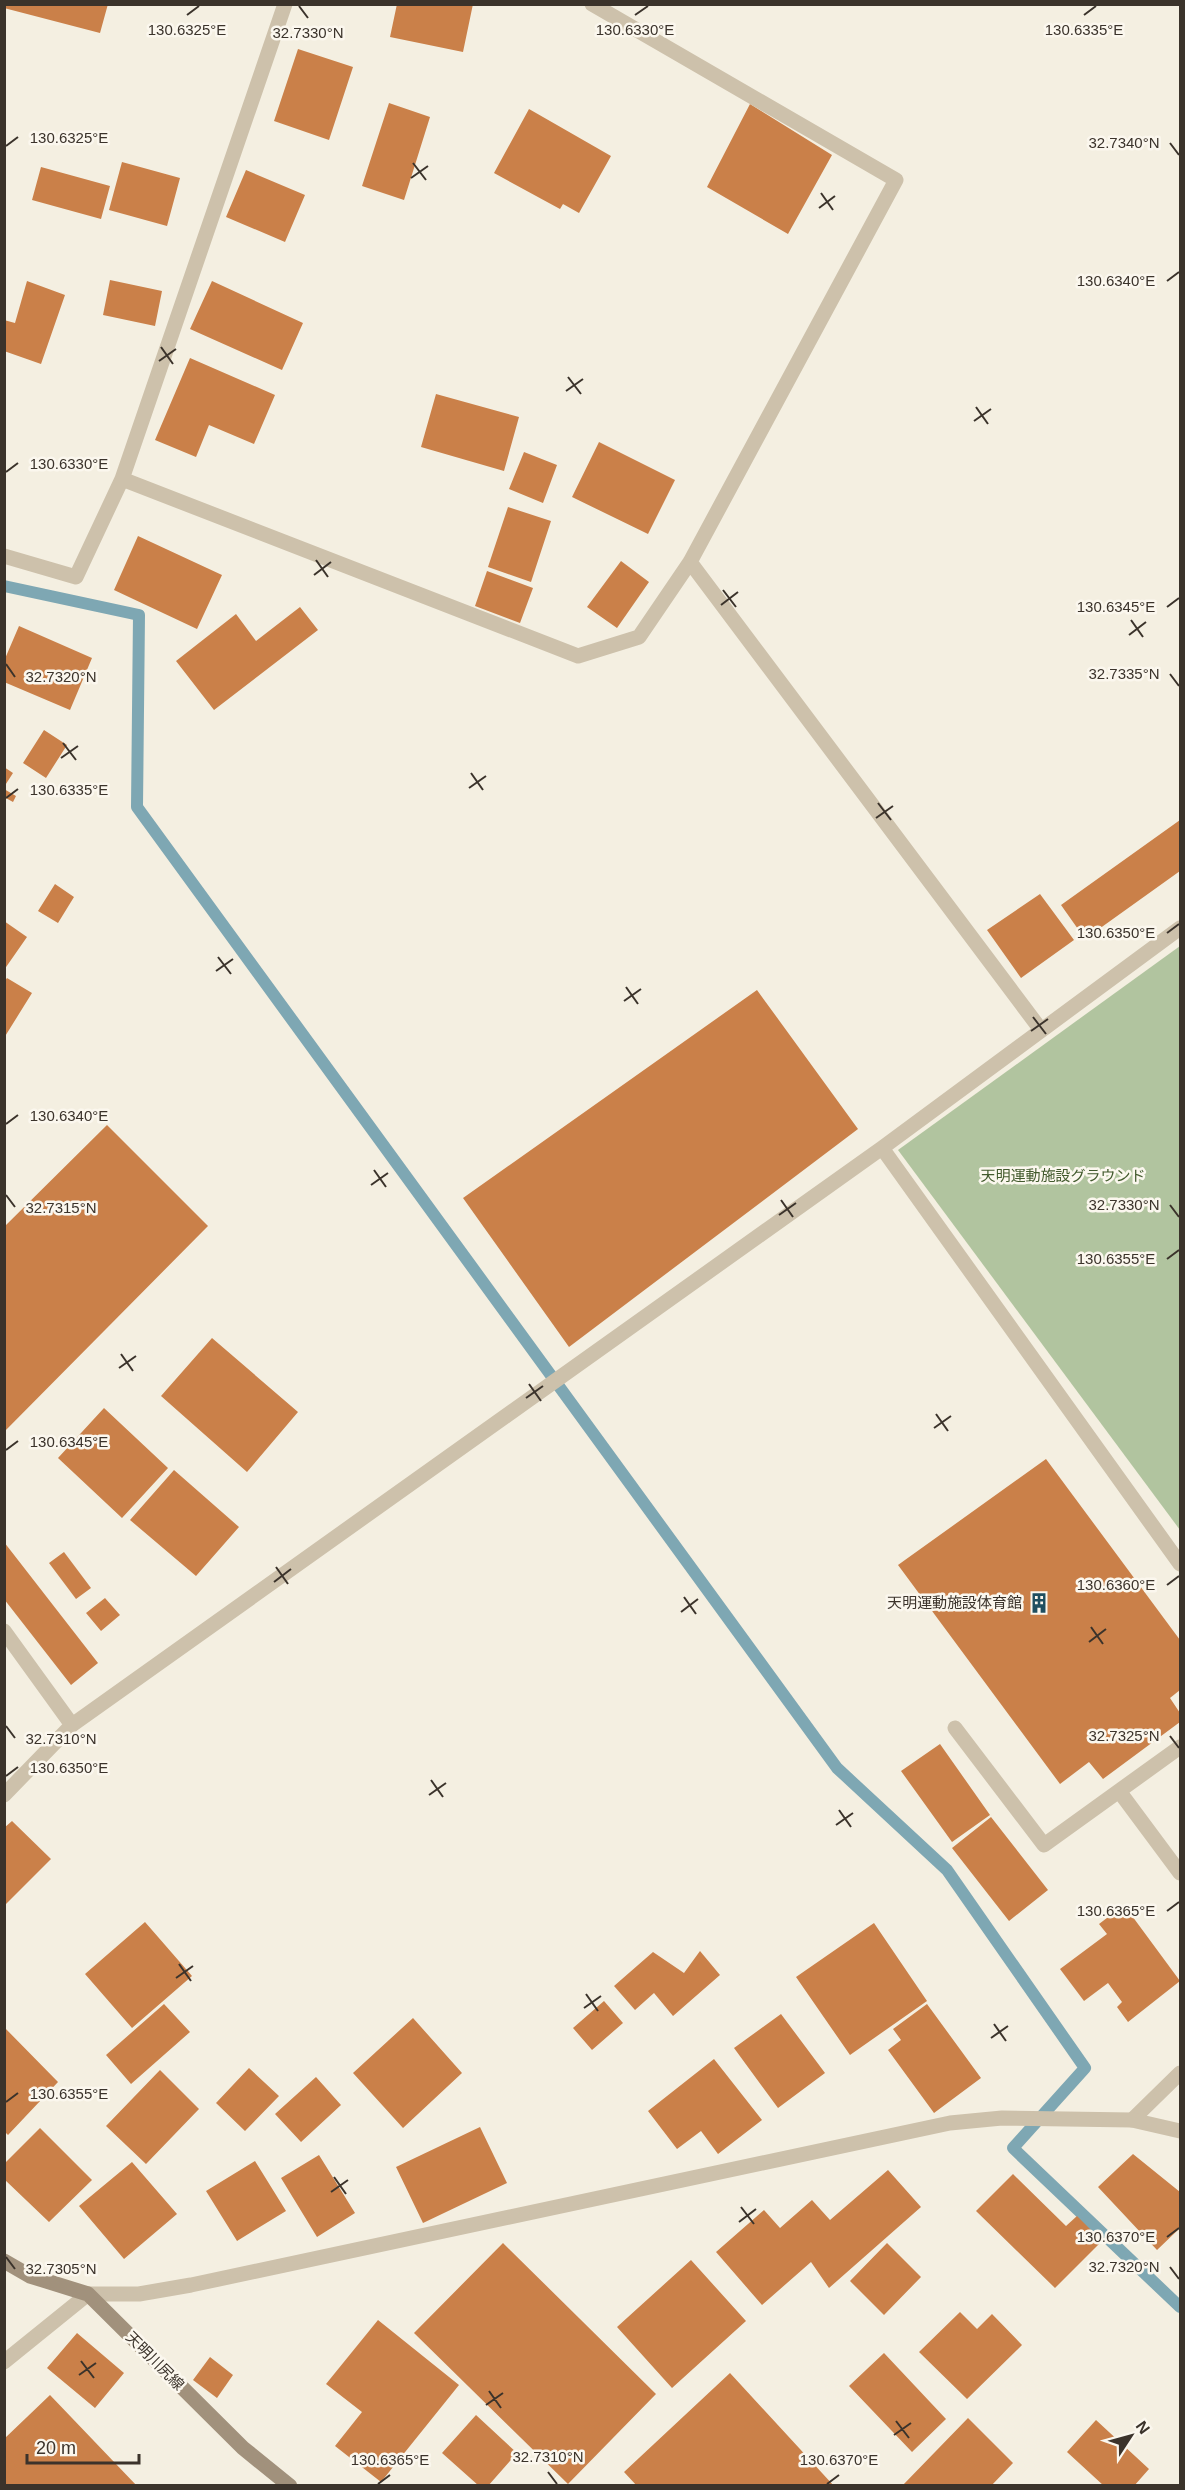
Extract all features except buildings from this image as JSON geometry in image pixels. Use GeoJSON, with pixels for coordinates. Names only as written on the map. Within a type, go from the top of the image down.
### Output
{"type":"FeatureCollection","features":[{"type":"Feature","properties":{"kind":"main road","name":"天明川尻線"},"geometry":{"type":"LineString","coordinates":[[4,2261],[30,2276],[88,2294],[243,2448],[290,2486]]}},
{"type":"Feature","properties":{"kind":"street"},"geometry":{"type":"LineString","coordinates":[[4,556],[76,578],[122,479],[285,4]]}},
{"type":"Feature","properties":{"kind":"street"},"geometry":{"type":"LineString","coordinates":[[122,479],[578,656],[639,637],[690,562],[896,180],[592,4]]}},
{"type":"Feature","properties":{"kind":"street"},"geometry":{"type":"LineString","coordinates":[[690,562],[1041,1030]]}},
{"type":"Feature","properties":{"kind":"street"},"geometry":{"type":"LineString","coordinates":[[4,1795],[72,1725],[882,1148],[1180,928]]}},
{"type":"Feature","properties":{"kind":"street"},"geometry":{"type":"LineString","coordinates":[[882,1148],[1180,1564]]}},
{"type":"Feature","properties":{"kind":"street"},"geometry":{"type":"LineString","coordinates":[[4,1631],[72,1725]]}},
{"type":"Feature","properties":{"kind":"street"},"geometry":{"type":"LineString","coordinates":[[955,1728],[1044,1845],[1180,1747]]}},
{"type":"Feature","properties":{"kind":"street"},"geometry":{"type":"LineString","coordinates":[[1119,1791],[1180,1873]]}},
{"type":"Feature","properties":{"kind":"street"},"geometry":{"type":"LineString","coordinates":[[1132,2120],[1180,2073]]}},
{"type":"Feature","properties":{"kind":"street"},"geometry":{"type":"LineString","coordinates":[[4,2362],[88,2294],[139,2294],[191,2285],[950,2124],[1002,2118],[1132,2120],[1180,2131]]}},
{"type":"Feature","properties":{"kind":"green space","name":"天明運動施設グラウンド"},"geometry":{"type":"Polygon","coordinates":[[[1180,946],[1180,1530],[898,1150],[1180,946]]]}},
{"type":"Feature","properties":{"kind":"waterway"},"geometry":{"type":"LineString","coordinates":[[4,586],[139,615],[137,807],[837,1768],[947,1870],[1085,2068],[1013,2148],[1180,2307]]}},
{"type":"Feature","properties":{"kind":"place","name":"天明運動施設体育館"},"geometry":{"type":"Point","coordinates":[1039,1603]}}]}
